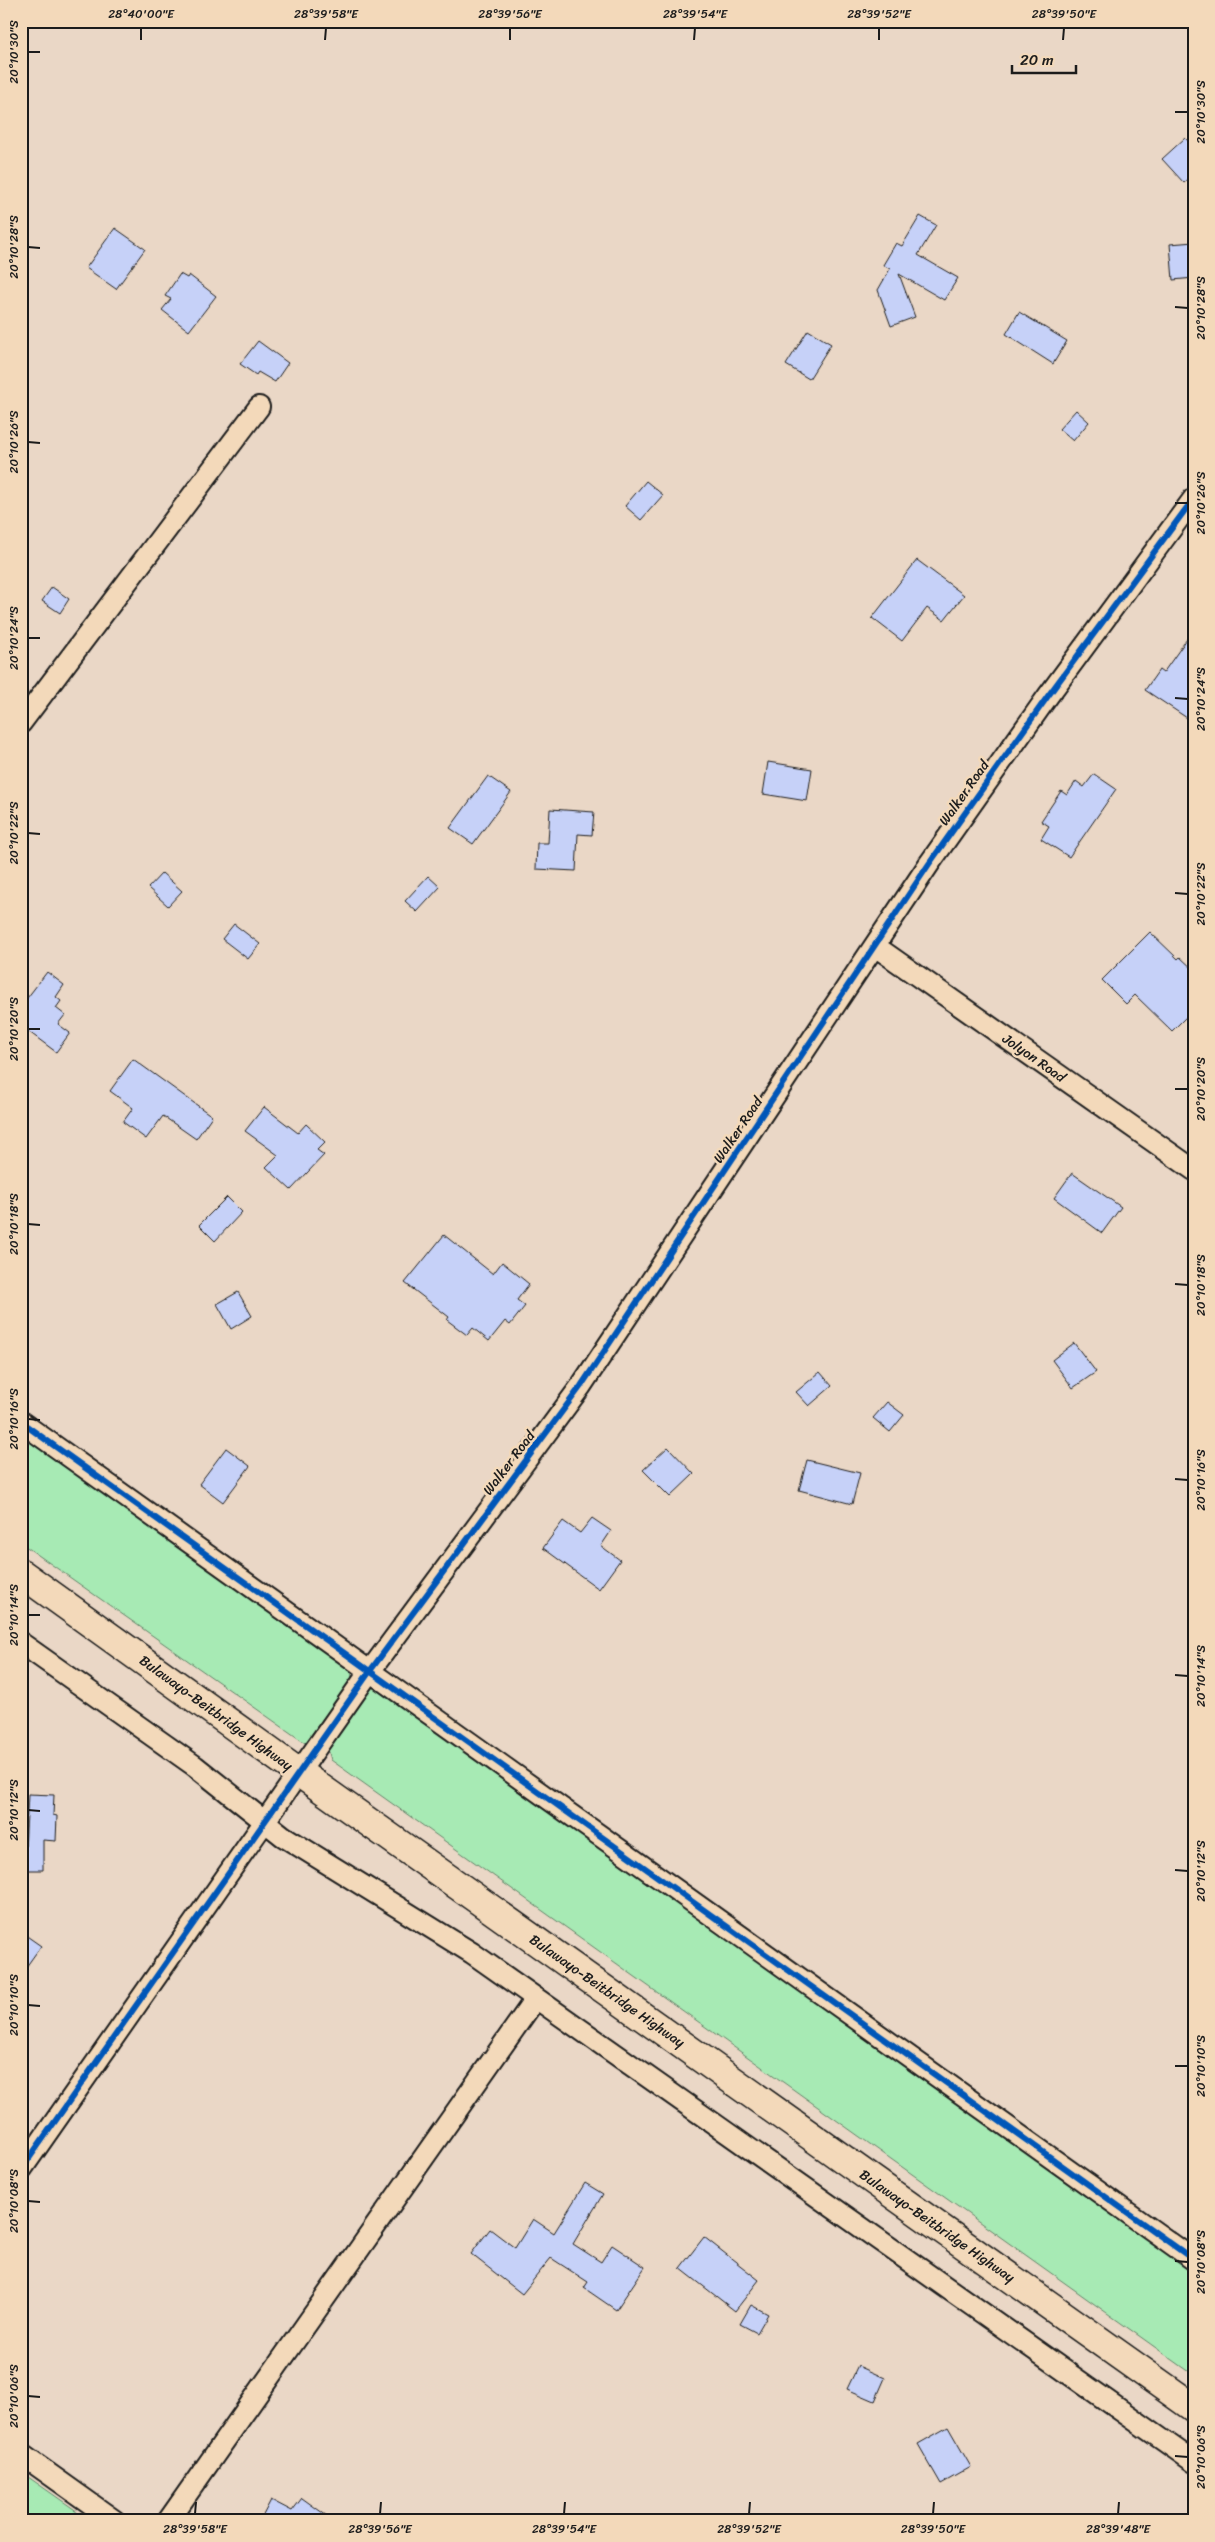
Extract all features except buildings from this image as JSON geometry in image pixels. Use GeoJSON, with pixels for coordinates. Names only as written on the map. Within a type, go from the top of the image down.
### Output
{"type":"FeatureCollection","features":[{"type":"Feature","properties":{"kind":"highway","name":"Bulawayo-Beitbridge Highway"},"geometry":{"type":"LineString","coordinates":[[21,1572],[298,1772],[1194,2408]]}},
{"type":"Feature","properties":{"kind":"street"},"geometry":{"type":"LineString","coordinates":[[21,723],[259,407]]}},
{"type":"Feature","properties":{"kind":"street","name":"Walker Road"},"geometry":{"type":"LineString","coordinates":[[21,2170],[263,1821],[370,1671],[581,1386],[875,946],[1048,696],[1194,498]]}},
{"type":"Feature","properties":{"kind":"street","name":"Jolyon Road"},"geometry":{"type":"LineString","coordinates":[[875,946],[1194,1170]]}},
{"type":"Feature","properties":{"kind":"street"},"geometry":{"type":"LineString","coordinates":[[21,1422],[1194,2260]]}},
{"type":"Feature","properties":{"kind":"street"},"geometry":{"type":"LineString","coordinates":[[21,1643],[195,1766],[263,1821],[304,1851],[472,1953],[1194,2462]]}},
{"type":"Feature","properties":{"kind":"street"},"geometry":{"type":"LineString","coordinates":[[168,2521],[536,1998]]}},
{"type":"Feature","properties":{"kind":"street"},"geometry":{"type":"LineString","coordinates":[[21,2454],[114,2521]]}},
{"type":"Feature","properties":{"kind":"green space"},"geometry":{"type":"Polygon","coordinates":[[[21,1431],[351,1667],[352,1679],[305,1743],[21,1543],[21,1431]]]}},
{"type":"Feature","properties":{"kind":"green space"},"geometry":{"type":"Polygon","coordinates":[[[371,1679],[1194,2267],[1194,2375],[331,1760],[326,1743],[371,1679]]]}},
{"type":"Feature","properties":{"kind":"green space"},"geometry":{"type":"Polygon","coordinates":[[[21,2472],[91,2521],[21,2521],[21,2472]]]}},
{"type":"Feature","properties":{"kind":"cycle path"},"geometry":{"type":"LineString","coordinates":[[21,2170],[370,1671],[581,1386],[929,864],[1048,696],[1194,498]]}},
{"type":"Feature","properties":{"kind":"cycle path"},"geometry":{"type":"LineString","coordinates":[[21,1422],[1194,2260]]}}]}
